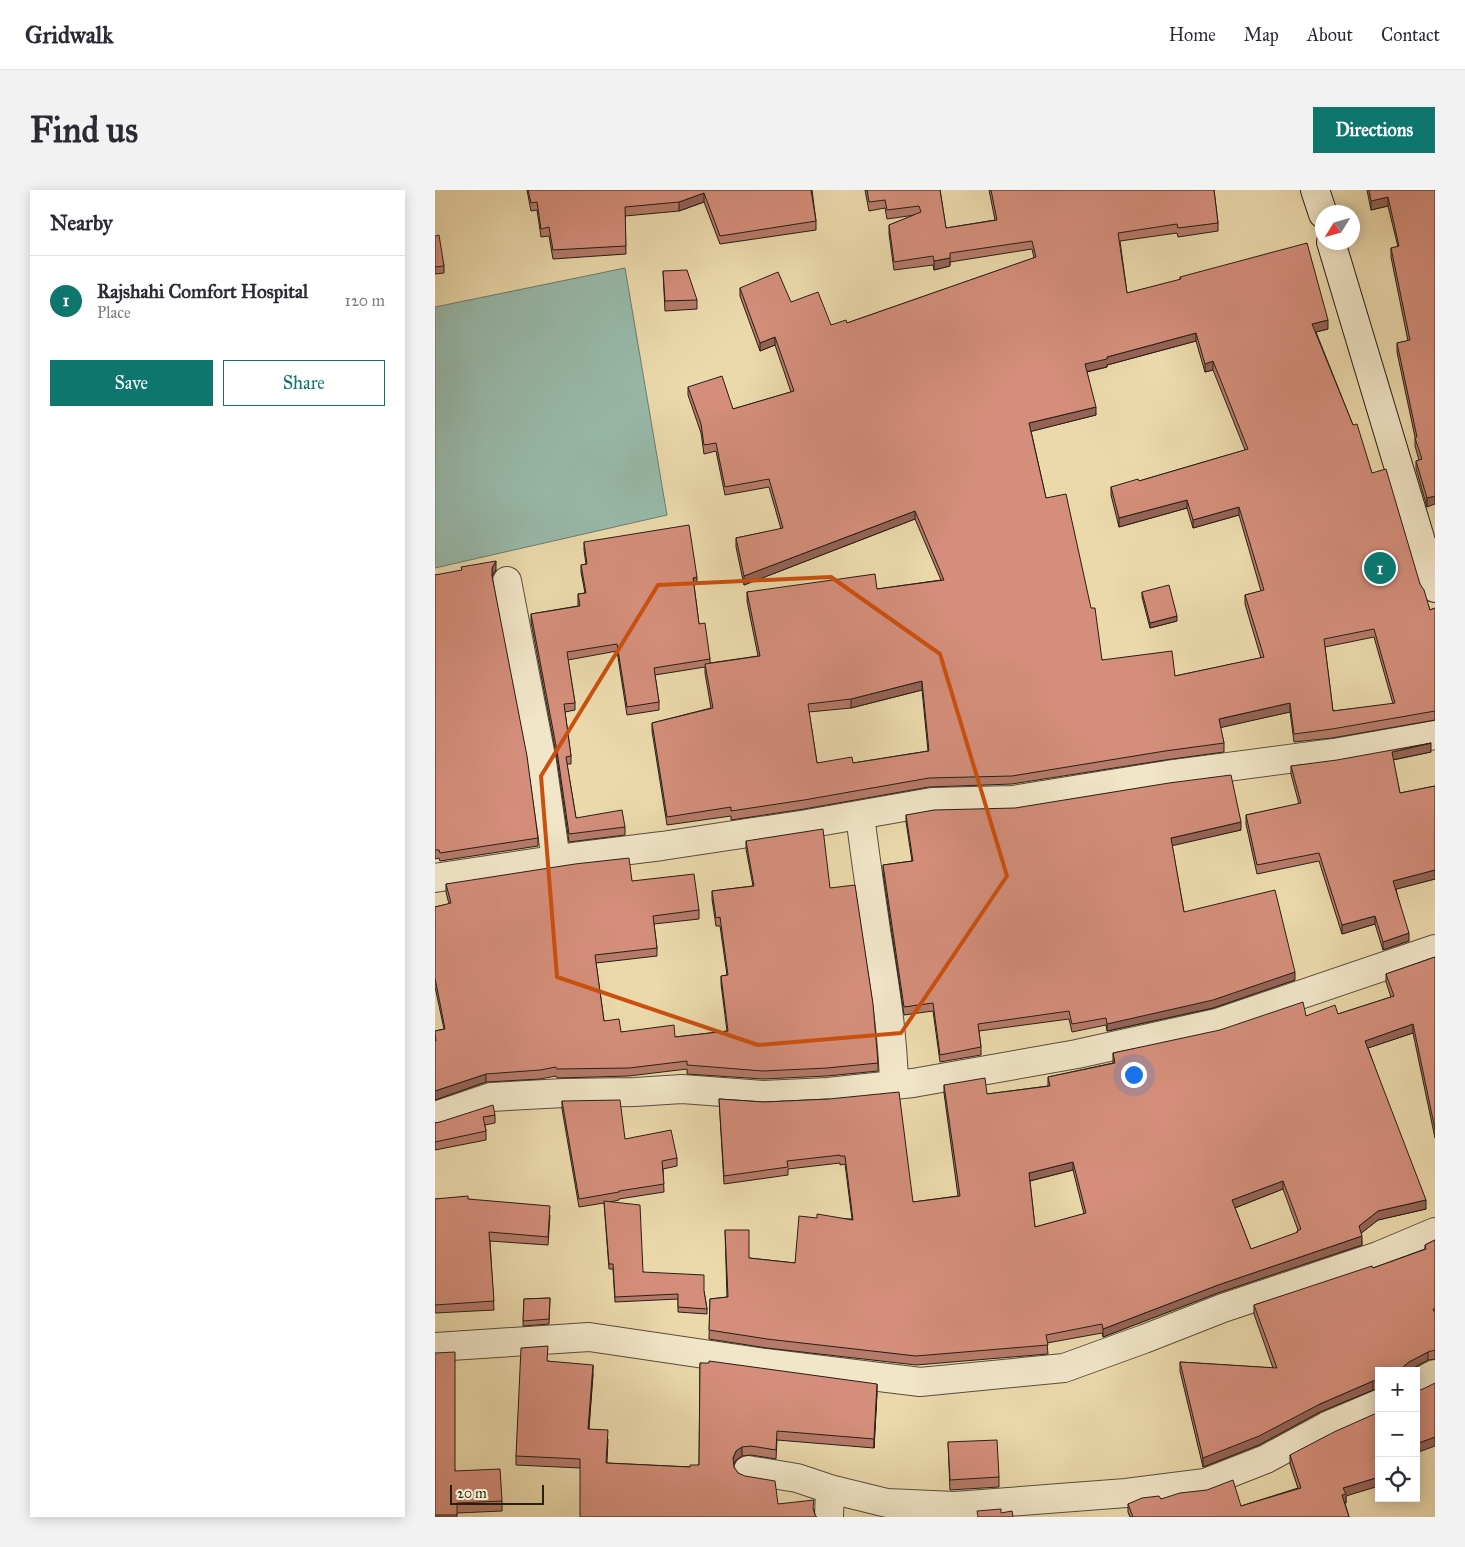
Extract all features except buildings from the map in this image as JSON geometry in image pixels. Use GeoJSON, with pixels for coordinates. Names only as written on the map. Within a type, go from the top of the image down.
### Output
{"type":"FeatureCollection","features":[{"type":"Feature","properties":{"kind":"street"},"geometry":{"type":"LineString","coordinates":[[1315,190],[1320,205]]}},
{"type":"Feature","properties":{"kind":"street"},"geometry":{"type":"LineString","coordinates":[[1333,250],[1435,588]]}},
{"type":"Feature","properties":{"kind":"street"},"geometry":{"type":"LineString","coordinates":[[507,581],[542,762],[556,860]]}},
{"type":"Feature","properties":{"kind":"street"},"geometry":{"type":"LineString","coordinates":[[435,878],[662,846],[932,802],[1013,800],[1167,775],[1334,753],[1435,735]]}},
{"type":"Feature","properties":{"kind":"street"},"geometry":{"type":"LineString","coordinates":[[860,815],[887,992],[894,1085]]}},
{"type":"Feature","properties":{"kind":"street"},"geometry":{"type":"LineString","coordinates":[[435,1116],[491,1098],[501,1097],[682,1089],[763,1095],[828,1092],[913,1083],[1077,1054],[1217,1023],[1435,949]]}},
{"type":"Feature","properties":{"kind":"street"},"geometry":{"type":"LineString","coordinates":[[435,1347],[589,1337],[765,1363],[920,1382],[1064,1368],[1223,1308],[1378,1256],[1435,1232]]}},
{"type":"Feature","properties":{"kind":"street"},"geometry":{"type":"LineString","coordinates":[[1420,1382],[1435,1374]]}},
{"type":"Feature","properties":{"kind":"street"},"geometry":{"type":"LineString","coordinates":[[748,1470],[797,1478],[888,1510],[1126,1493],[1205,1483],[1266,1460],[1327,1426],[1375,1406]]}},
{"type":"Feature","properties":{"kind":"street"},"geometry":{"type":"LineString","coordinates":[[829,1517],[830,1489]]}},
{"type":"Feature","properties":{"kind":"highlighted area"},"geometry":{"type":"Polygon","coordinates":[[[831,577],[940,654],[1007,876],[901,1033],[758,1045],[557,977],[541,776],[658,585],[831,577]]]}},
{"type":"Feature","properties":{"kind":"shaded area"},"geometry":{"type":"Polygon","coordinates":[[[625,268],[667,515],[435,568],[435,307],[625,268]]]}},
{"type":"Feature","properties":{"kind":"place","name":"Rajshahi Comfort Hospital"},"geometry":{"type":"Point","coordinates":[1380,568]}}]}
